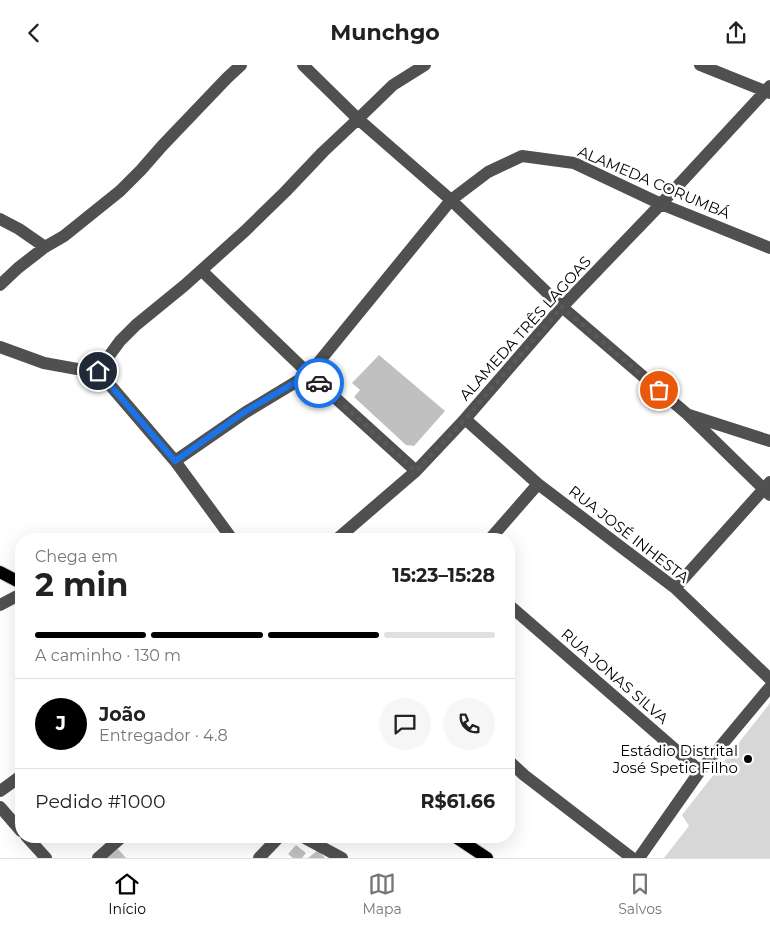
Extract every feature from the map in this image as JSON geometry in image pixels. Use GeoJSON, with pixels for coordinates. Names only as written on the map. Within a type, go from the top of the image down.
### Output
{"type":"FeatureCollection","features":[{"type":"Feature","properties":{"kind":"main road"},"geometry":{"type":"LineString","coordinates":[[0,571],[15,580]]}},
{"type":"Feature","properties":{"kind":"main road"},"geometry":{"type":"LineString","coordinates":[[464,843],[487,858]]}},
{"type":"Feature","properties":{"kind":"street"},"geometry":{"type":"LineString","coordinates":[[0,285],[18,268],[45,247],[64,236],[120,191],[241,65]]}},
{"type":"Feature","properties":{"kind":"street"},"geometry":{"type":"LineString","coordinates":[[303,65],[358,119],[451,200],[562,307],[687,414],[768,489],[675,588]]}},
{"type":"Feature","properties":{"kind":"street"},"geometry":{"type":"LineString","coordinates":[[98,371],[114,348],[136,325],[202,271],[246,231],[323,152],[393,85],[424,65]]}},
{"type":"Feature","properties":{"kind":"street"},"geometry":{"type":"LineString","coordinates":[[700,65],[768,90]]}},
{"type":"Feature","properties":{"kind":"street","name":"ALAMEDA TRÊS LAGOAS"},"geometry":{"type":"LineString","coordinates":[[344,533],[416,471],[465,419],[562,307],[744,113],[768,90]]}},
{"type":"Feature","properties":{"kind":"street","name":"ALAMEDA CORUMBÁ"},"geometry":{"type":"LineString","coordinates":[[451,200],[488,172],[522,155],[574,163],[660,204],[770,248]]}},
{"type":"Feature","properties":{"kind":"street"},"geometry":{"type":"LineString","coordinates":[[175,461],[246,411],[309,374],[451,200]]}},
{"type":"Feature","properties":{"kind":"street"},"geometry":{"type":"LineString","coordinates":[[0,219],[19,229],[45,247]]}},
{"type":"Feature","properties":{"kind":"street"},"geometry":{"type":"LineString","coordinates":[[202,271],[309,374],[416,471]]}},
{"type":"Feature","properties":{"kind":"street"},"geometry":{"type":"LineString","coordinates":[[0,347],[44,363],[98,371],[175,461],[228,533]]}},
{"type":"Feature","properties":{"kind":"street"},"geometry":{"type":"LineString","coordinates":[[687,414],[770,441]]}},
{"type":"Feature","properties":{"kind":"street","name":"RUA JOSÉ INHESTA"},"geometry":{"type":"LineString","coordinates":[[465,419],[538,483],[675,588],[770,679]]}},
{"type":"Feature","properties":{"kind":"street"},"geometry":{"type":"LineString","coordinates":[[495,533],[538,483]]}},
{"type":"Feature","properties":{"kind":"street"},"geometry":{"type":"LineString","coordinates":[[0,605],[15,597]]}},
{"type":"Feature","properties":{"kind":"street","name":"RUA JONAS SILVA"},"geometry":{"type":"LineString","coordinates":[[515,610],[700,771]]}},
{"type":"Feature","properties":{"kind":"street"},"geometry":{"type":"LineString","coordinates":[[639,858],[700,771],[770,687]]}},
{"type":"Feature","properties":{"kind":"street"},"geometry":{"type":"LineString","coordinates":[[515,767],[632,858]]}},
{"type":"Feature","properties":{"kind":"street"},"geometry":{"type":"LineString","coordinates":[[0,791],[15,780]]}},
{"type":"Feature","properties":{"kind":"street"},"geometry":{"type":"LineString","coordinates":[[0,807],[15,824]]}},
{"type":"Feature","properties":{"kind":"street"},"geometry":{"type":"LineString","coordinates":[[32,843],[46,858]]}},
{"type":"Feature","properties":{"kind":"street"},"geometry":{"type":"LineString","coordinates":[[98,858],[115,843]]}},
{"type":"Feature","properties":{"kind":"street"},"geometry":{"type":"LineString","coordinates":[[259,858],[273,843]]}},
{"type":"Feature","properties":{"kind":"street"},"geometry":{"type":"LineString","coordinates":[[314,843],[342,858]]}},
{"type":"Feature","properties":{"kind":"shaded area","name":"Estádio Distrital José Spetic Filho"},"geometry":{"type":"Polygon","coordinates":[[[770,703],[770,858],[664,858],[689,826],[682,815],[770,703]]]}},
{"type":"Feature","properties":{"kind":"building"},"geometry":{"type":"Polygon","coordinates":[[[379,355],[445,411],[414,446],[406,445],[354,397],[360,390],[352,383],[379,355]]]}},
{"type":"Feature","properties":{"kind":"building"},"geometry":{"type":"Polygon","coordinates":[[[296,845],[306,853],[302,858],[293,858],[288,854],[296,845]]]}},
{"type":"Feature","properties":{"kind":"building"},"geometry":{"type":"Polygon","coordinates":[[[118,849],[126,858],[106,858],[118,849]]]}},
{"type":"Feature","properties":{"kind":"building"},"geometry":{"type":"Polygon","coordinates":[[[318,850],[325,858],[308,858],[318,850]]]}},
{"type":"Feature","properties":{"kind":"way so far"},"geometry":{"type":"LineString","coordinates":[[319,383],[416,471],[465,419],[562,307],[659,390]]}},
{"type":"Feature","properties":{"kind":"place","name":"Estádio Distrital José Spetic Filho"},"geometry":{"type":"Point","coordinates":[748,759]}},
{"type":"Feature","properties":{"kind":"route"},"geometry":{"type":"LineString","coordinates":[[98,371],[175,461],[246,411],[309,374],[319,383]]}}]}
